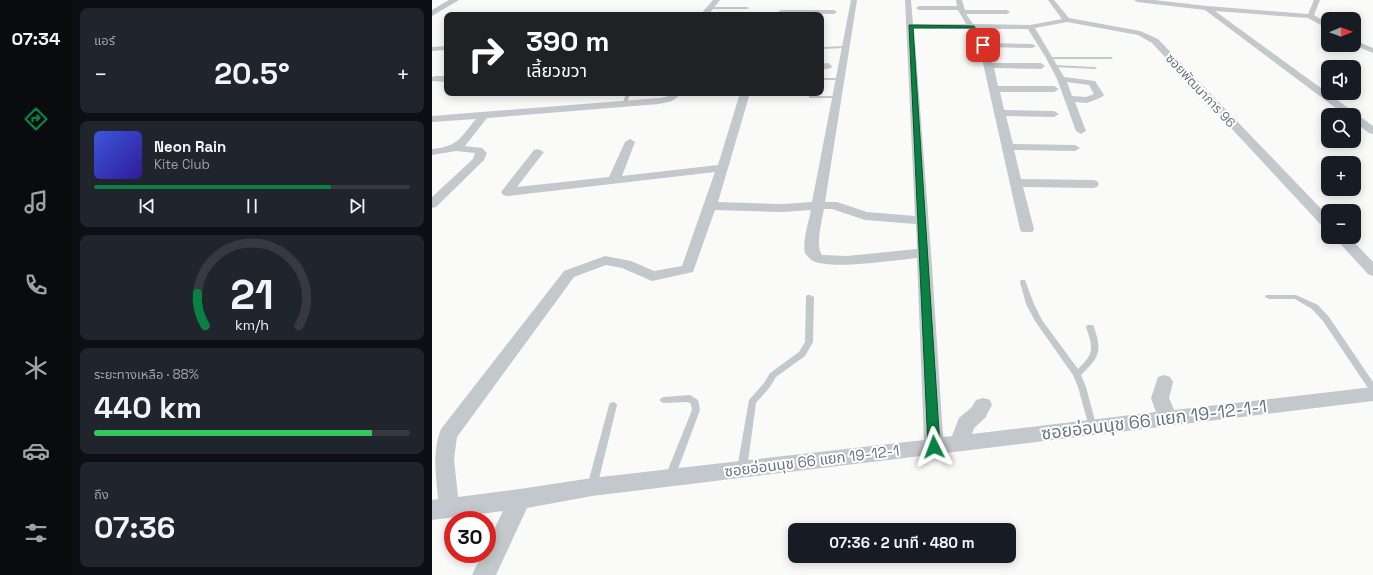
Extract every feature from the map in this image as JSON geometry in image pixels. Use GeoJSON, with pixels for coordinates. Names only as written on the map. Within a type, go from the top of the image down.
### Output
{"type":"FeatureCollection","features":[{"type":"Feature","properties":{"kind":"street"},"geometry":{"type":"LineString","coordinates":[[706,12],[717,0]]}},
{"type":"Feature","properties":{"kind":"street"},"geometry":{"type":"LineString","coordinates":[[854,0],[844,47],[812,252],[817,258],[826,260],[924,259]]}},
{"type":"Feature","properties":{"kind":"street"},"geometry":{"type":"LineString","coordinates":[[908,0],[934,447]]}},
{"type":"Feature","properties":{"kind":"street"},"geometry":{"type":"LineString","coordinates":[[910,26],[1030,27],[1067,20],[1051,0]]}},
{"type":"Feature","properties":{"kind":"street"},"geometry":{"type":"LineString","coordinates":[[1137,0],[1207,8],[1310,16],[1321,22]]}},
{"type":"Feature","properties":{"kind":"street"},"geometry":{"type":"LineString","coordinates":[[1310,16],[1317,0]]}},
{"type":"Feature","properties":{"kind":"street"},"geometry":{"type":"LineString","coordinates":[[960,7],[983,45],[996,89],[1027,230]]}},
{"type":"Feature","properties":{"kind":"street"},"geometry":{"type":"LineString","coordinates":[[919,8],[960,7],[1007,12]]}},
{"type":"Feature","properties":{"kind":"street"},"geometry":{"type":"LineString","coordinates":[[1207,8],[1342,108]]}},
{"type":"Feature","properties":{"kind":"street"},"geometry":{"type":"LineString","coordinates":[[782,11],[834,12]]}},
{"type":"Feature","properties":{"kind":"street","name":"ซอยพัฒนาการ 96"},"geometry":{"type":"LineString","coordinates":[[1067,20],[1111,26],[1140,33],[1155,41],[1321,217]]}},
{"type":"Feature","properties":{"kind":"street"},"geometry":{"type":"LineString","coordinates":[[1030,27],[1061,79],[1081,131]]}},
{"type":"Feature","properties":{"kind":"street"},"geometry":{"type":"LineString","coordinates":[[983,45],[1032,46]]}},
{"type":"Feature","properties":{"kind":"street"},"geometry":{"type":"LineString","coordinates":[[1361,45],[1373,51]]}},
{"type":"Feature","properties":{"kind":"street"},"geometry":{"type":"LineString","coordinates":[[432,49],[444,48]]}},
{"type":"Feature","properties":{"kind":"street"},"geometry":{"type":"LineString","coordinates":[[989,65],[1041,66]]}},
{"type":"Feature","properties":{"kind":"street"},"geometry":{"type":"LineString","coordinates":[[435,80],[444,79]]}},
{"type":"Feature","properties":{"kind":"street"},"geometry":{"type":"LineString","coordinates":[[1061,79],[1092,83],[1099,95],[1088,100],[1069,99]]}},
{"type":"Feature","properties":{"kind":"street"},"geometry":{"type":"LineString","coordinates":[[996,89],[1054,89]]}},
{"type":"Feature","properties":{"kind":"street"},"geometry":{"type":"LineString","coordinates":[[432,119],[484,115],[626,99],[659,101],[672,96]]}},
{"type":"Feature","properties":{"kind":"street"},"geometry":{"type":"LineString","coordinates":[[440,508],[444,459],[448,435],[569,274],[605,260],[626,264],[652,276],[688,269],[723,168],[744,96]]}},
{"type":"Feature","properties":{"kind":"street"},"geometry":{"type":"LineString","coordinates":[[1001,113],[1054,114]]}},
{"type":"Feature","properties":{"kind":"street"},"geometry":{"type":"LineString","coordinates":[[456,148],[484,115]]}},
{"type":"Feature","properties":{"kind":"street"},"geometry":{"type":"LineString","coordinates":[[1361,122],[1373,131]]}},
{"type":"Feature","properties":{"kind":"street"},"geometry":{"type":"LineString","coordinates":[[614,180],[630,142]]}},
{"type":"Feature","properties":{"kind":"street"},"geometry":{"type":"LineString","coordinates":[[1008,147],[1075,148]]}},
{"type":"Feature","properties":{"kind":"street"},"geometry":{"type":"LineString","coordinates":[[432,152],[456,148],[478,150],[481,153],[478,160],[432,204]]}},
{"type":"Feature","properties":{"kind":"street"},"geometry":{"type":"LineString","coordinates":[[538,152],[507,192],[723,168]]}},
{"type":"Feature","properties":{"kind":"street"},"geometry":{"type":"LineString","coordinates":[[1016,183],[1093,184]]}},
{"type":"Feature","properties":{"kind":"street"},"geometry":{"type":"LineString","coordinates":[[710,206],[782,208],[833,205],[865,216],[921,220]]}},
{"type":"Feature","properties":{"kind":"street"},"geometry":{"type":"LineString","coordinates":[[1348,244],[1373,271]]}},
{"type":"Feature","properties":{"kind":"street"},"geometry":{"type":"LineString","coordinates":[[1164,382],[1160,398],[1168,419]]}},
{"type":"Feature","properties":{"kind":"street","name":"ซอยอ่อนนุช 66 แยก 19-12-1-1"},"geometry":{"type":"LineString","coordinates":[[934,447],[1373,394]]}},
{"type":"Feature","properties":{"kind":"street"},"geometry":{"type":"LineString","coordinates":[[959,444],[966,424],[978,413],[983,405]]}},
{"type":"Feature","properties":{"kind":"street","name":"ซอยอ่อนนุช 66 แยก 19-12-1"},"geometry":{"type":"LineString","coordinates":[[440,508],[520,499],[592,487],[934,447]]}},
{"type":"Feature","properties":{"kind":"street"},"geometry":{"type":"LineString","coordinates":[[484,575],[520,499]]}},
{"type":"Feature","properties":{"kind":"lane"},"geometry":{"type":"LineString","coordinates":[[709,8],[747,8]]}},
{"type":"Feature","properties":{"kind":"lane"},"geometry":{"type":"LineString","coordinates":[[824,48],[844,47]]}},
{"type":"Feature","properties":{"kind":"lane"},"geometry":{"type":"LineString","coordinates":[[1052,62],[1111,58]]}},
{"type":"Feature","properties":{"kind":"lane"},"geometry":{"type":"LineString","coordinates":[[1052,62],[1095,68]]}},
{"type":"Feature","properties":{"kind":"lane"},"geometry":{"type":"LineString","coordinates":[[824,79],[839,79]]}},
{"type":"Feature","properties":{"kind":"lane"},"geometry":{"type":"LineString","coordinates":[[811,97],[836,96]]}},
{"type":"Feature","properties":{"kind":"lane"},"geometry":{"type":"LineString","coordinates":[[1023,282],[1038,321],[1077,374],[1093,428]]}},
{"type":"Feature","properties":{"kind":"lane"},"geometry":{"type":"LineString","coordinates":[[742,469],[752,402],[767,385],[773,375],[802,354],[809,342],[810,297]]}},
{"type":"Feature","properties":{"kind":"lane"},"geometry":{"type":"LineString","coordinates":[[1269,297],[1296,297],[1315,307],[1326,319],[1373,389]]}},
{"type":"Feature","properties":{"kind":"lane"},"geometry":{"type":"LineString","coordinates":[[1077,374],[1092,360],[1096,350],[1096,343],[1090,327]]}},
{"type":"Feature","properties":{"kind":"lane"},"geometry":{"type":"LineString","coordinates":[[664,400],[690,398],[695,402],[696,410],[669,478]]}},
{"type":"Feature","properties":{"kind":"lane"},"geometry":{"type":"LineString","coordinates":[[592,487],[613,405]]}},
{"type":"Feature","properties":{"kind":"waterway"},"geometry":{"type":"LineString","coordinates":[[432,13],[455,0]]}},
{"type":"Feature","properties":{"kind":"route"},"geometry":{"type":"LineString","coordinates":[[934,447],[925,266],[922,242],[910,26],[972,27],[983,45]]}}]}
